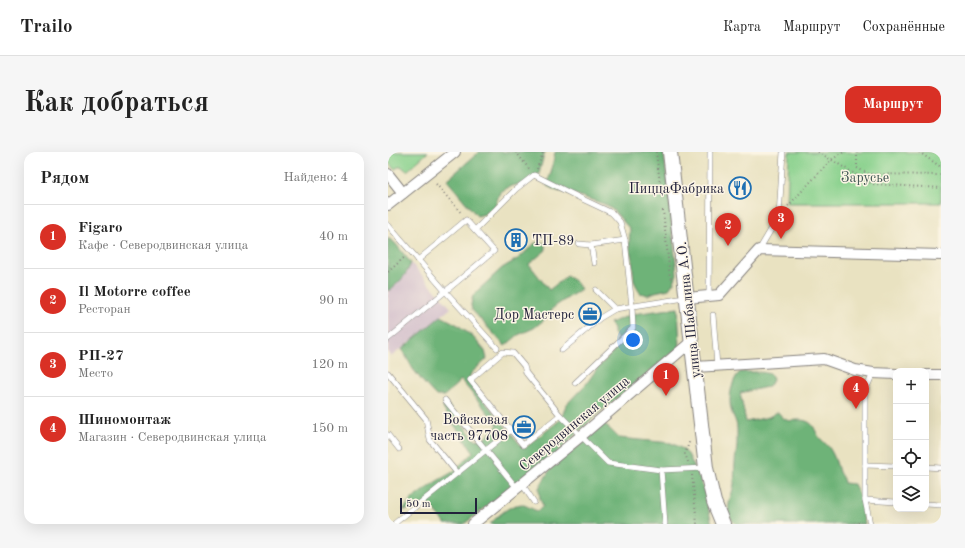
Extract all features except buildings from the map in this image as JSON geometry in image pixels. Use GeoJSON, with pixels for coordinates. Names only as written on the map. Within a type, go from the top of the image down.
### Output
{"type":"FeatureCollection","features":[{"type":"Feature","properties":{"kind":"street"},"geometry":{"type":"LineString","coordinates":[[388,205],[455,152]]}},
{"type":"Feature","properties":{"kind":"street","name":"улица Шабалина А.О."},"geometry":{"type":"LineString","coordinates":[[670,152],[706,468],[714,502],[723,524]]}},
{"type":"Feature","properties":{"kind":"street"},"geometry":{"type":"LineString","coordinates":[[388,174],[403,193]]}},
{"type":"Feature","properties":{"kind":"street"},"geometry":{"type":"LineString","coordinates":[[687,298],[719,295],[759,250],[941,255]]}},
{"type":"Feature","properties":{"kind":"street","name":"Северодвинская улица"},"geometry":{"type":"LineString","coordinates":[[473,524],[692,341]]}},
{"type":"Feature","properties":{"kind":"street"},"geometry":{"type":"LineString","coordinates":[[695,368],[824,359],[855,370],[893,374]]}},
{"type":"Feature","properties":{"kind":"street"},"geometry":{"type":"LineString","coordinates":[[929,375],[941,375]]}},
{"type":"Feature","properties":{"kind":"lane"},"geometry":{"type":"LineString","coordinates":[[709,296],[710,152]]}},
{"type":"Feature","properties":{"kind":"lane"},"geometry":{"type":"LineString","coordinates":[[759,250],[779,216],[783,152]]}},
{"type":"Feature","properties":{"kind":"lane"},"geometry":{"type":"LineString","coordinates":[[475,230],[516,189],[534,176],[612,213],[620,222],[624,240],[633,328],[575,382]]}},
{"type":"Feature","properties":{"kind":"lane"},"geometry":{"type":"LineString","coordinates":[[388,339],[494,251],[466,220],[418,260]]}},
{"type":"Feature","properties":{"kind":"lane"},"geometry":{"type":"LineString","coordinates":[[388,224],[445,291],[497,348]]}},
{"type":"Feature","properties":{"kind":"lane"},"geometry":{"type":"LineString","coordinates":[[579,244],[591,245],[624,240]]}},
{"type":"Feature","properties":{"kind":"lane"},"geometry":{"type":"LineString","coordinates":[[591,245],[594,263]]}},
{"type":"Feature","properties":{"kind":"lane"},"geometry":{"type":"LineString","coordinates":[[596,290],[615,309]]}},
{"type":"Feature","properties":{"kind":"lane"},"geometry":{"type":"LineString","coordinates":[[562,350],[600,318],[615,309],[687,298]]}},
{"type":"Feature","properties":{"kind":"lane"},"geometry":{"type":"LineString","coordinates":[[714,315],[717,366]]}},
{"type":"Feature","properties":{"kind":"lane"},"geometry":{"type":"LineString","coordinates":[[560,415],[523,445],[470,380],[503,352],[513,353],[524,366],[526,373],[560,415],[608,463],[661,470],[706,468]]}},
{"type":"Feature","properties":{"kind":"lane"},"geometry":{"type":"LineString","coordinates":[[388,373],[426,419],[430,440],[457,473]]}},
{"type":"Feature","properties":{"kind":"lane"},"geometry":{"type":"LineString","coordinates":[[870,524],[865,500],[865,392],[873,373]]}},
{"type":"Feature","properties":{"kind":"lane"},"geometry":{"type":"LineString","coordinates":[[445,400],[486,450],[534,502]]}},
{"type":"Feature","properties":{"kind":"lane"},"geometry":{"type":"LineString","coordinates":[[396,524],[395,523],[511,430]]}},
{"type":"Feature","properties":{"kind":"lane"},"geometry":{"type":"LineString","coordinates":[[388,435],[399,448]]}},
{"type":"Feature","properties":{"kind":"lane"},"geometry":{"type":"LineString","coordinates":[[865,465],[893,466]]}},
{"type":"Feature","properties":{"kind":"lane"},"geometry":{"type":"LineString","coordinates":[[929,467],[941,468]]}},
{"type":"Feature","properties":{"kind":"lane"},"geometry":{"type":"LineString","coordinates":[[661,470],[665,524]]}},
{"type":"Feature","properties":{"kind":"lane"},"geometry":{"type":"LineString","coordinates":[[865,500],[893,502]]}},
{"type":"Feature","properties":{"kind":"lane"},"geometry":{"type":"LineString","coordinates":[[929,504],[941,505]]}},
{"type":"Feature","properties":{"kind":"path"},"geometry":{"type":"LineString","coordinates":[[516,152],[534,176]]}},
{"type":"Feature","properties":{"kind":"path"},"geometry":{"type":"LineString","coordinates":[[534,176],[543,152]]}},
{"type":"Feature","properties":{"kind":"path"},"geometry":{"type":"LineString","coordinates":[[818,152],[872,184],[941,188]]}},
{"type":"Feature","properties":{"kind":"path"},"geometry":{"type":"LineString","coordinates":[[779,216],[831,160],[844,152]]}},
{"type":"Feature","properties":{"kind":"path"},"geometry":{"type":"LineString","coordinates":[[857,152],[857,168],[869,174],[941,175]]}},
{"type":"Feature","properties":{"kind":"path"},"geometry":{"type":"LineString","coordinates":[[919,152],[941,167]]}},
{"type":"Feature","properties":{"kind":"path"},"geometry":{"type":"LineString","coordinates":[[436,184],[466,220]]}},
{"type":"Feature","properties":{"kind":"path"},"geometry":{"type":"LineString","coordinates":[[388,272],[411,251]]}},
{"type":"Feature","properties":{"kind":"shaded area"},"geometry":{"type":"Polygon","coordinates":[[[411,263],[451,308],[391,357],[388,353],[388,291],[395,286],[406,273],[411,263]]]}},
{"type":"Feature","properties":{"kind":"green space"},"geometry":{"type":"Polygon","coordinates":[[[388,152],[428,152],[407,171],[401,166],[394,169],[388,162],[388,152]]]}},
{"type":"Feature","properties":{"kind":"green space"},"geometry":{"type":"Polygon","coordinates":[[[479,152],[546,152],[544,154],[539,174],[531,182],[511,186],[500,192],[495,206],[485,214],[477,216],[447,180],[479,152]]]}},
{"type":"Feature","properties":{"kind":"green space"},"geometry":{"type":"Polygon","coordinates":[[[555,152],[664,152],[677,274],[669,289],[648,295],[640,293],[634,281],[629,245],[630,229],[613,210],[604,204],[574,194],[557,191],[547,186],[555,152]]]}},
{"type":"Feature","properties":{"kind":"green space","name":"Зарусье"},"geometry":{"type":"Polygon","coordinates":[[[789,152],[941,152],[941,203],[787,203],[789,152]]]}},
{"type":"Feature","properties":{"kind":"green space"},"geometry":{"type":"Polygon","coordinates":[[[388,238],[395,243],[411,263],[402,279],[388,291],[388,238]]]}},
{"type":"Feature","properties":{"kind":"green space"},"geometry":{"type":"Polygon","coordinates":[[[535,243],[544,243],[546,250],[529,264],[549,290],[567,276],[576,282],[581,289],[554,307],[545,319],[534,328],[518,335],[505,346],[472,310],[471,305],[473,295],[502,268],[519,258],[535,243]]]}},
{"type":"Feature","properties":{"kind":"green space"},"geometry":{"type":"Polygon","coordinates":[[[678,308],[680,347],[596,415],[550,459],[540,463],[521,480],[464,524],[445,524],[430,505],[403,510],[413,498],[453,472],[473,452],[443,407],[447,404],[475,440],[485,438],[498,425],[461,380],[444,396],[436,396],[413,369],[402,349],[441,316],[458,325],[473,337],[485,351],[487,359],[471,373],[468,381],[524,449],[560,420],[566,405],[587,383],[598,367],[613,352],[618,340],[614,333],[614,328],[610,323],[633,314],[678,308]]]}},
{"type":"Feature","properties":{"kind":"green space"},"geometry":{"type":"Polygon","coordinates":[[[740,372],[761,372],[770,374],[773,379],[771,384],[767,387],[740,393],[746,422],[769,417],[778,412],[785,419],[791,421],[802,420],[811,424],[819,437],[831,451],[844,483],[854,484],[861,498],[865,524],[736,524],[730,518],[728,509],[734,481],[737,429],[730,400],[731,389],[737,375],[740,372]]]}},
{"type":"Feature","properties":{"kind":"green space"},"geometry":{"type":"Polygon","coordinates":[[[604,423],[619,438],[671,443],[683,449],[688,454],[700,479],[707,498],[712,524],[490,524],[505,511],[514,506],[524,505],[538,511],[543,506],[540,499],[539,488],[549,471],[556,463],[589,438],[604,423]]]}},
{"type":"Feature","properties":{"kind":"place","name":"ПиццаФабрика"},"geometry":{"type":"Point","coordinates":[740,188]}},
{"type":"Feature","properties":{"kind":"place","name":"РП-27"},"geometry":{"type":"Point","coordinates":[781,239]}},
{"type":"Feature","properties":{"kind":"place","name":"ТП-89"},"geometry":{"type":"Point","coordinates":[516,240]}},
{"type":"Feature","properties":{"kind":"place","name":"Il Motorre coffee"},"geometry":{"type":"Point","coordinates":[728,246]}},
{"type":"Feature","properties":{"kind":"place","name":"Дор Мастерс"},"geometry":{"type":"Point","coordinates":[590,314]}},
{"type":"Feature","properties":{"kind":"place","name":"Figaro"},"geometry":{"type":"Point","coordinates":[666,396]}},
{"type":"Feature","properties":{"kind":"place","name":"Шиномонтаж"},"geometry":{"type":"Point","coordinates":[856,409]}},
{"type":"Feature","properties":{"kind":"place","name":"Войсковая часть 97708"},"geometry":{"type":"Point","coordinates":[524,427]}}]}
